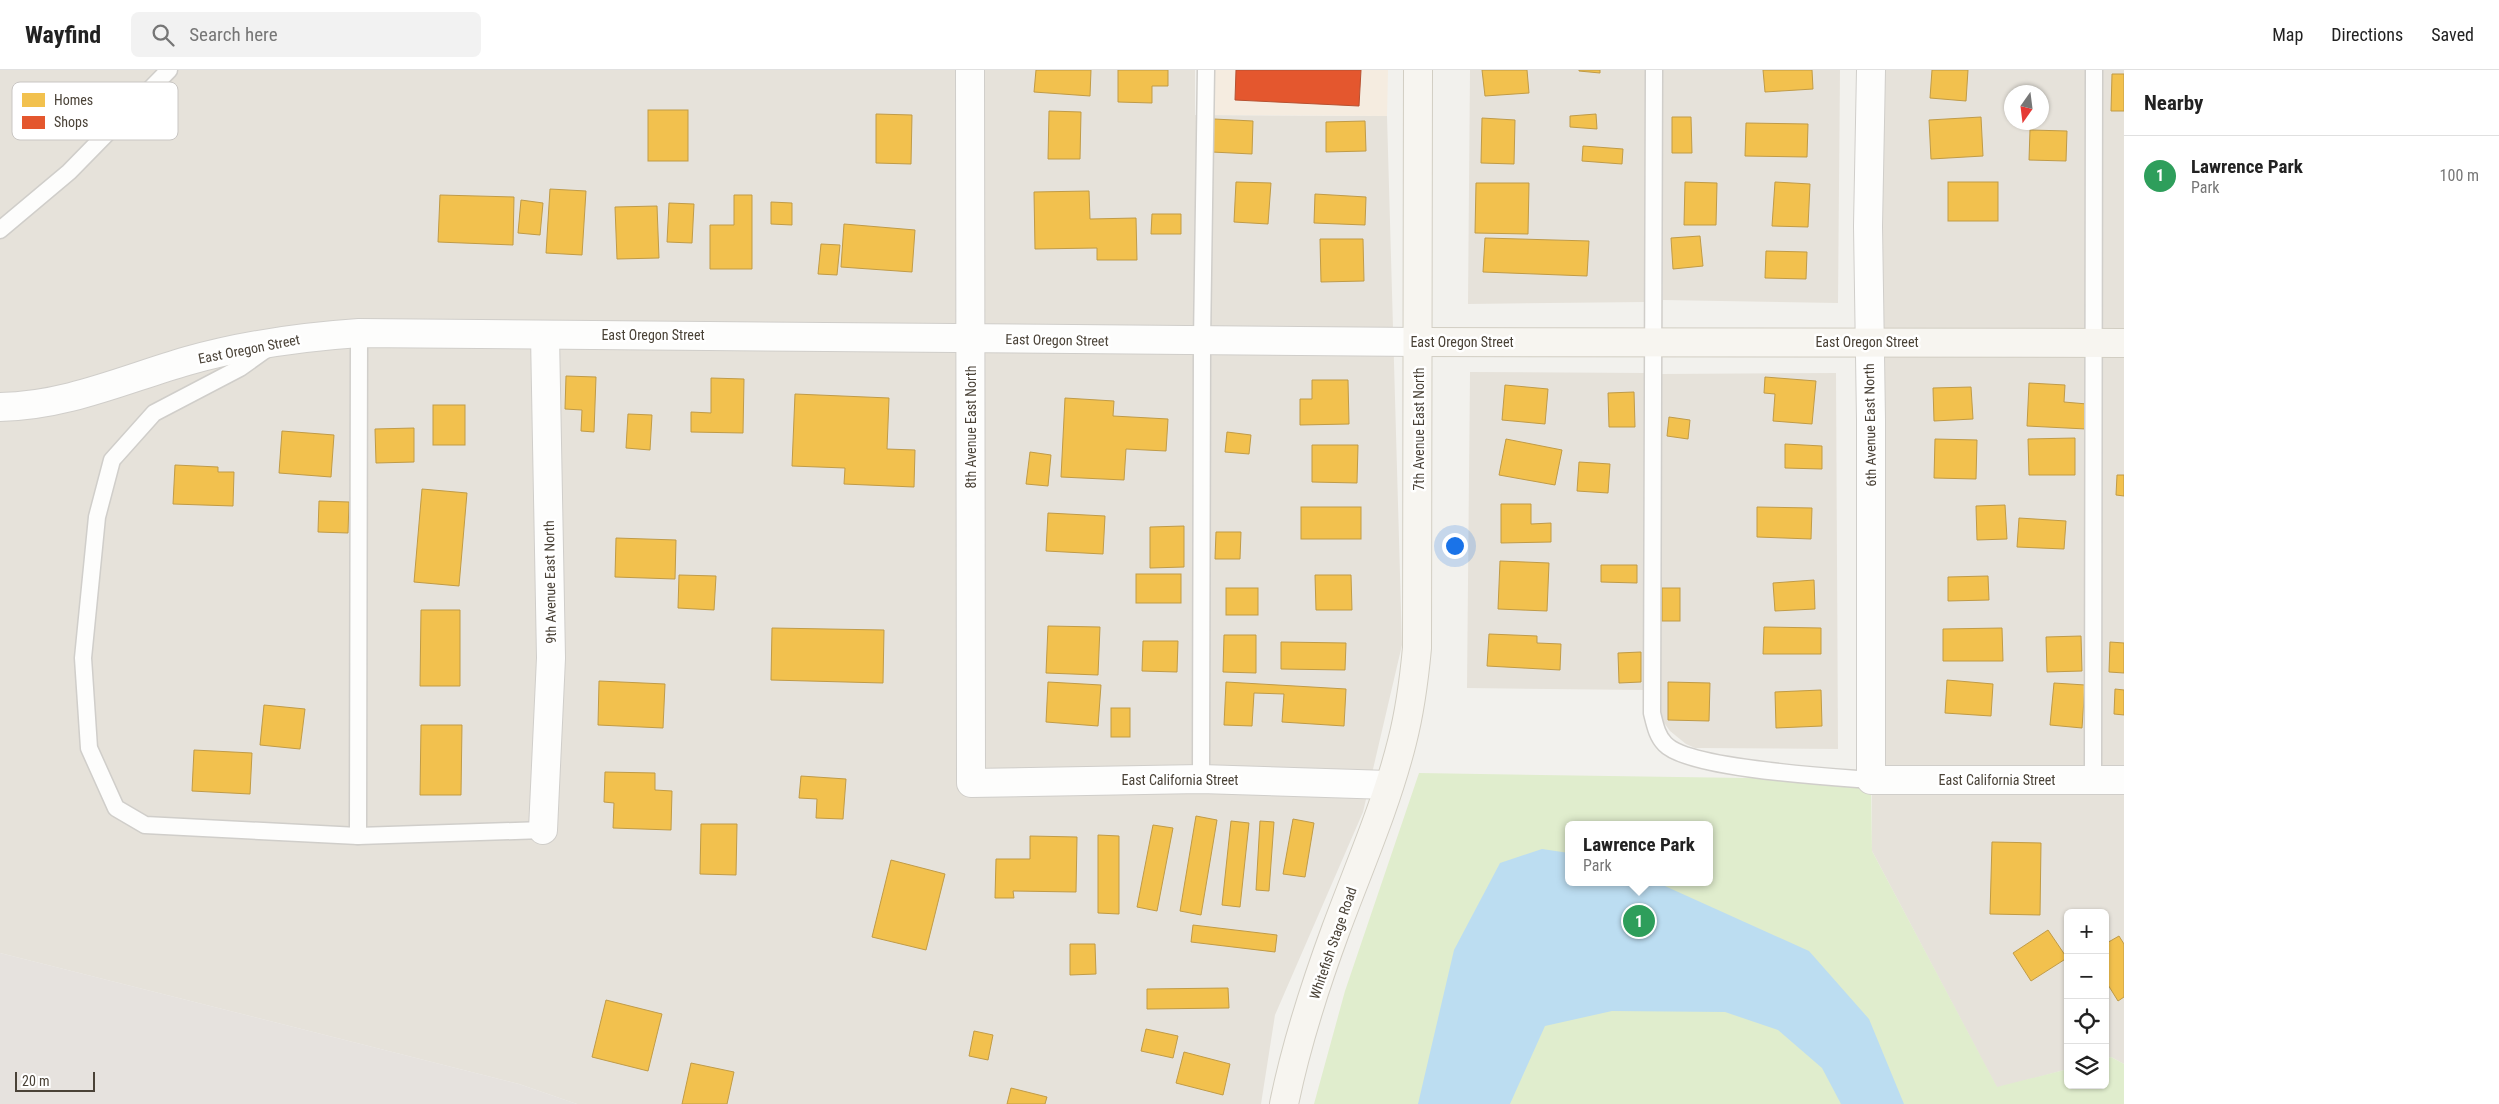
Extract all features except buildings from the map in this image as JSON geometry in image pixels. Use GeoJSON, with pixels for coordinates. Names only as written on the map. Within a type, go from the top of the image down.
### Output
{"type":"FeatureCollection","features":[{"type":"Feature","properties":{"kind":"main road","name":"7th Avenue East North"},"geometry":{"type":"LineString","coordinates":[[1389,785],[1410,705],[1417,648],[1418,70]]}},
{"type":"Feature","properties":{"kind":"main road","name":"East Oregon Street"},"geometry":{"type":"LineString","coordinates":[[1419,342],[2124,342]]}},
{"type":"Feature","properties":{"kind":"main road","name":"Whitefish Stage Road"},"geometry":{"type":"LineString","coordinates":[[1284,1104],[1292,1068],[1319,980],[1389,785]]}},
{"type":"Feature","properties":{"kind":"street","name":"8th Avenue East North"},"geometry":{"type":"LineString","coordinates":[[970,70],[971,783]]}},
{"type":"Feature","properties":{"kind":"street","name":"6th Avenue East North"},"geometry":{"type":"LineString","coordinates":[[1871,70],[1868,226],[1871,420],[1871,780]]}},
{"type":"Feature","properties":{"kind":"street","name":"East Oregon Street"},"geometry":{"type":"LineString","coordinates":[[0,407],[51,402],[89,394],[188,361],[276,342],[359,333],[1419,342]]}},
{"type":"Feature","properties":{"kind":"street","name":"9th Avenue East North"},"geometry":{"type":"LineString","coordinates":[[543,830],[551,658],[545,335]]}},
{"type":"Feature","properties":{"kind":"street","name":"East California Street"},"geometry":{"type":"LineString","coordinates":[[971,783],[1201,779],[1389,785]]}},
{"type":"Feature","properties":{"kind":"street","name":"East California Street"},"geometry":{"type":"LineString","coordinates":[[1871,780],[2124,780]]}},
{"type":"Feature","properties":{"kind":"lane"},"geometry":{"type":"LineString","coordinates":[[157,82],[169,70]]}},
{"type":"Feature","properties":{"kind":"lane"},"geometry":{"type":"LineString","coordinates":[[1201,779],[1202,341],[1206,70]]}},
{"type":"Feature","properties":{"kind":"lane"},"geometry":{"type":"LineString","coordinates":[[1654,70],[1652,713],[1656,729],[1666,745],[1683,756],[1785,774],[1871,780]]}},
{"type":"Feature","properties":{"kind":"lane"},"geometry":{"type":"LineString","coordinates":[[2093,780],[2094,70]]}},
{"type":"Feature","properties":{"kind":"lane"},"geometry":{"type":"LineString","coordinates":[[0,230],[69,172],[100,140]]}},
{"type":"Feature","properties":{"kind":"lane"},"geometry":{"type":"LineString","coordinates":[[358,836],[359,333]]}},
{"type":"Feature","properties":{"kind":"lane"},"geometry":{"type":"LineString","coordinates":[[276,342],[240,368],[154,413],[112,460],[97,516],[83,658],[89,748],[116,808],[145,825],[358,836],[543,830]]}},
{"type":"Feature","properties":{"kind":"shaded area"},"geometry":{"type":"Polygon","coordinates":[[[0,70],[1195,70],[1195,115],[1387,116],[1402,645],[1363,812],[1275,1015],[1261,1104],[577,1104],[519,1084],[0,953],[0,70]]]}},
{"type":"Feature","properties":{"kind":"shaded area"},"geometry":{"type":"Polygon","coordinates":[[[1214,70],[1388,70],[1387,116],[1214,115],[1214,70]]]}},
{"type":"Feature","properties":{"kind":"shaded area"},"geometry":{"type":"Polygon","coordinates":[[[1470,70],[1646,70],[1645,302],[1468,304],[1470,70]]]}},
{"type":"Feature","properties":{"kind":"shaded area"},"geometry":{"type":"Polygon","coordinates":[[[1661,70],[1840,70],[1838,303],[1663,300],[1661,70]]]}},
{"type":"Feature","properties":{"kind":"shaded area"},"geometry":{"type":"Polygon","coordinates":[[[1870,70],[2124,70],[2124,1064],[2109,1058],[2109,909],[2064,909],[2064,1070],[1997,1088],[1872,851],[1870,70]]]}},
{"type":"Feature","properties":{"kind":"shaded area"},"geometry":{"type":"Polygon","coordinates":[[[1470,372],[1644,373],[1645,690],[1467,688],[1470,372]]]}},
{"type":"Feature","properties":{"kind":"shaded area"},"geometry":{"type":"Polygon","coordinates":[[[1836,373],[1838,749],[1695,748],[1686,744],[1670,731],[1660,717],[1662,374],[1836,373]]]}},
{"type":"Feature","properties":{"kind":"shaded area"},"geometry":{"type":"Polygon","coordinates":[[[0,953],[519,1084],[577,1104],[0,1104],[0,953]]]}},
{"type":"Feature","properties":{"kind":"green space"},"geometry":{"type":"Polygon","coordinates":[[[1419,773],[1871,780],[1872,851],[1997,1087],[2064,1070],[2064,1089],[2109,1089],[2109,1058],[2111,1057],[2124,1064],[2124,1104],[1314,1104],[1345,991],[1419,773]]]}},
{"type":"Feature","properties":{"kind":"water"},"geometry":{"type":"Polygon","coordinates":[[[1542,849],[1565,852],[1565,886],[1665,886],[1809,951],[1869,1019],[1904,1104],[1841,1104],[1822,1068],[1778,1030],[1725,1012],[1612,1011],[1545,1026],[1510,1104],[1418,1104],[1454,950],[1500,863],[1542,849]]]}},
{"type":"Feature","properties":{"kind":"place","name":"Lawrence Park"},"geometry":{"type":"Point","coordinates":[1639,921]}}]}
